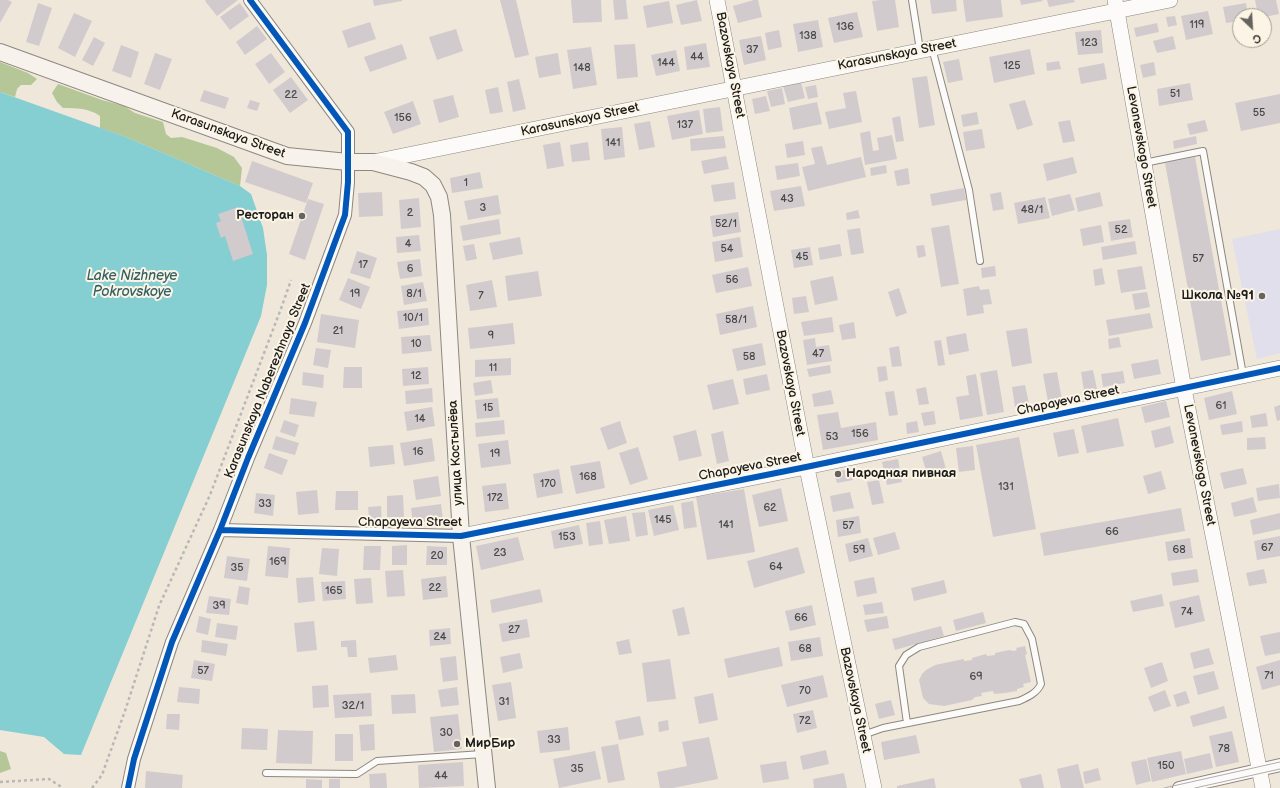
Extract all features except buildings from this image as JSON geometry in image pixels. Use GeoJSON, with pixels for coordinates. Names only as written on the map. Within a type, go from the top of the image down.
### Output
{"type":"FeatureCollection","features":[{"type":"Feature","properties":{"kind":"main road","name":"Karasunskaya Street"},"geometry":{"type":"LineString","coordinates":[[0,52],[288,156],[348,162],[373,162]]}},
{"type":"Feature","properties":{"kind":"main road","name":"улица Костылёва"},"geometry":{"type":"LineString","coordinates":[[373,162],[424,177],[433,185],[439,197],[442,215],[461,536],[487,788]]}},
{"type":"Feature","properties":{"kind":"street","name":"Karasunskaya Naberezhnaya Street"},"geometry":{"type":"LineString","coordinates":[[128,788],[134,759],[172,642],[220,530],[251,451],[305,323],[345,215],[348,132],[250,0]]}},
{"type":"Feature","properties":{"kind":"street","name":"Bazovskaya Street"},"geometry":{"type":"LineString","coordinates":[[717,0],[806,467],[874,788]]}},
{"type":"Feature","properties":{"kind":"street","name":"Karasunskaya Street"},"geometry":{"type":"LineString","coordinates":[[373,162],[926,49],[1116,6],[1170,0]]}},
{"type":"Feature","properties":{"kind":"street","name":"Levanevskogo Street"},"geometry":{"type":"LineString","coordinates":[[1116,6],[1184,389],[1263,788]]}},
{"type":"Feature","properties":{"kind":"street","name":"Chapayeva Street"},"geometry":{"type":"LineString","coordinates":[[220,530],[461,536],[806,467],[1280,368]]}},
{"type":"Feature","properties":{"kind":"street"},"geometry":{"type":"LineString","coordinates":[[1179,788],[1280,765]]}},
{"type":"Feature","properties":{"kind":"lane"},"geometry":{"type":"LineString","coordinates":[[912,0],[969,190],[980,261]]}},
{"type":"Feature","properties":{"kind":"lane"},"geometry":{"type":"LineString","coordinates":[[1144,163],[1203,151],[1244,376]]}},
{"type":"Feature","properties":{"kind":"lane"},"geometry":{"type":"LineString","coordinates":[[863,735],[883,728],[1019,701],[1039,690],[1041,684],[1032,639],[1024,624],[1015,622],[934,643],[919,647],[906,655],[899,666],[907,723]]}},
{"type":"Feature","properties":{"kind":"lane"},"geometry":{"type":"LineString","coordinates":[[266,773],[356,774],[377,761],[484,754]]}},
{"type":"Feature","properties":{"kind":"path"},"geometry":{"type":"LineString","coordinates":[[92,788],[102,775],[126,708],[159,606],[210,495],[291,280]]}},
{"type":"Feature","properties":{"kind":"path"},"geometry":{"type":"LineString","coordinates":[[0,782],[49,779],[63,788]]}},
{"type":"Feature","properties":{"kind":"shaded area","name":"Школа №91"},"geometry":{"type":"Polygon","coordinates":[[[1280,229],[1280,353],[1257,359],[1232,239],[1280,229]]]}},
{"type":"Feature","properties":{"kind":"green space"},"geometry":{"type":"Polygon","coordinates":[[[0,62],[28,73],[37,79],[31,85],[21,85],[17,89],[15,97],[0,92],[0,62]]]}},
{"type":"Feature","properties":{"kind":"green space"},"geometry":{"type":"Polygon","coordinates":[[[58,84],[102,100],[124,106],[135,113],[163,122],[166,134],[171,138],[182,137],[217,148],[234,157],[242,168],[240,186],[126,137],[100,128],[100,116],[96,113],[78,108],[63,108],[57,102],[52,93],[58,84]]]}},
{"type":"Feature","properties":{"kind":"green space"},"geometry":{"type":"Polygon","coordinates":[[[0,751],[6,753],[11,769],[0,773],[0,751]]]}},
{"type":"Feature","properties":{"kind":"water","name":"Lake Nizhneye Pokrovskoye"},"geometry":{"type":"Polygon","coordinates":[[[0,92],[126,137],[240,186],[251,194],[263,228],[267,255],[267,285],[261,316],[81,755],[64,754],[44,737],[0,730],[0,92]]]}},
{"type":"Feature","properties":{"kind":"tram line"},"geometry":{"type":"LineString","coordinates":[[1164,788],[1280,762]]}},
{"type":"Feature","properties":{"kind":"tram line"},"geometry":{"type":"LineString","coordinates":[[1195,788],[1280,769]]}},
{"type":"Feature","properties":{"kind":"cycle path"},"geometry":{"type":"LineString","coordinates":[[128,788],[134,759],[172,642],[220,530],[248,458],[305,323],[345,215],[348,182],[348,132],[250,0]]}},
{"type":"Feature","properties":{"kind":"cycle path"},"geometry":{"type":"LineString","coordinates":[[220,530],[461,536],[806,467],[1280,368]]}},
{"type":"Feature","properties":{"kind":"place","name":"Ресторан"},"geometry":{"type":"Point","coordinates":[302,216]}},
{"type":"Feature","properties":{"kind":"place","name":"Школа №91"},"geometry":{"type":"Point","coordinates":[1262,296]}},
{"type":"Feature","properties":{"kind":"place","name":"Народная пивная"},"geometry":{"type":"Point","coordinates":[838,474]}},
{"type":"Feature","properties":{"kind":"place","name":"МирБир"},"geometry":{"type":"Point","coordinates":[457,744]}}]}
